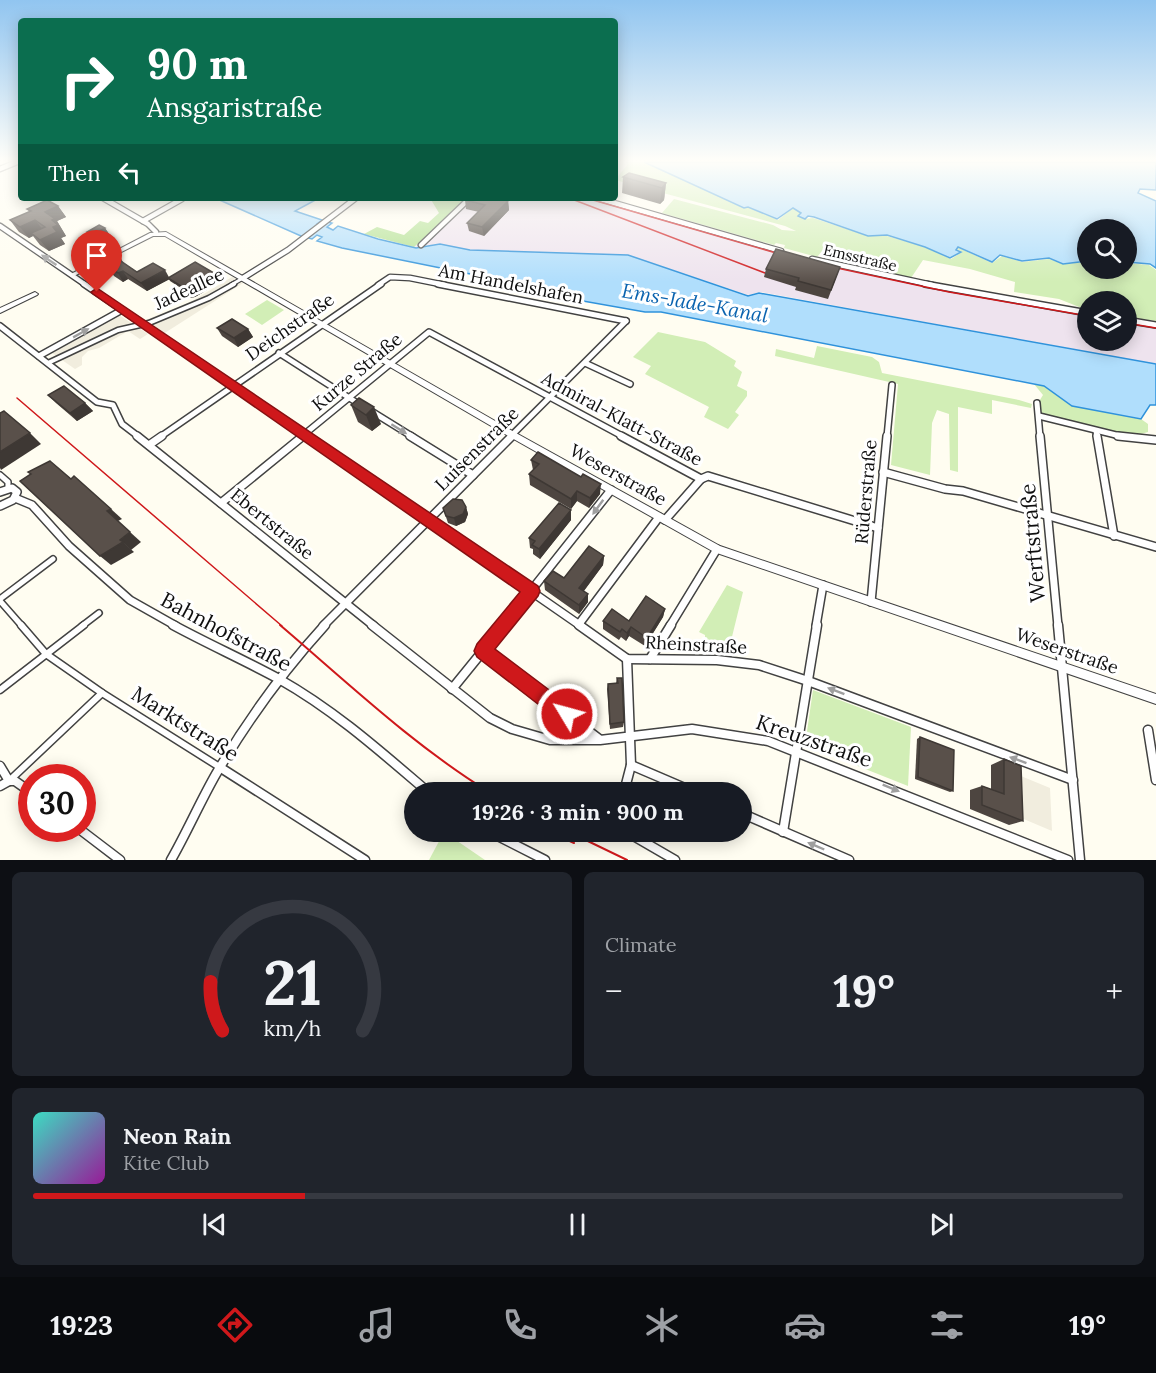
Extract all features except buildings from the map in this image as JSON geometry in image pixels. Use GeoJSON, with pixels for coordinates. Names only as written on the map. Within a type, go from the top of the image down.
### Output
{"type":"FeatureCollection","features":[{"type":"Feature","properties":{"kind":"street","name":"Weserstraße"},"geometry":{"type":"LineString","coordinates":[[110,202],[143,221],[156,232],[166,234],[513,435],[717,549],[1156,699]]}},
{"type":"Feature","properties":{"kind":"street"},"geometry":{"type":"LineString","coordinates":[[143,221],[176,202]]}},
{"type":"Feature","properties":{"kind":"street","name":"Jadeallee"},"geometry":{"type":"LineString","coordinates":[[48,363],[118,330],[142,325],[209,298],[301,240],[350,202]]}},
{"type":"Feature","properties":{"kind":"street"},"geometry":{"type":"LineString","coordinates":[[421,245],[466,202]]}},
{"type":"Feature","properties":{"kind":"street"},"geometry":{"type":"LineString","coordinates":[[611,202],[788,253]]}},
{"type":"Feature","properties":{"kind":"street","name":"Rheinstraße"},"geometry":{"type":"LineString","coordinates":[[0,226],[532,591],[627,659],[717,660],[759,665],[808,681],[1073,780]]}},
{"type":"Feature","properties":{"kind":"street"},"geometry":{"type":"LineString","coordinates":[[72,274],[156,232]]}},
{"type":"Feature","properties":{"kind":"street","name":"Emsstraße"},"geometry":{"type":"LineString","coordinates":[[810,258],[922,284],[1077,311]]}},
{"type":"Feature","properties":{"kind":"street","name":"Am Handelshafen"},"geometry":{"type":"LineString","coordinates":[[390,277],[410,278],[626,321]]}},
{"type":"Feature","properties":{"kind":"street","name":"Deichstraße"},"geometry":{"type":"LineString","coordinates":[[148,445],[390,277]]}},
{"type":"Feature","properties":{"kind":"street"},"geometry":{"type":"LineString","coordinates":[[0,311],[35,294]]}},
{"type":"Feature","properties":{"kind":"street"},"geometry":{"type":"LineString","coordinates":[[39,356],[122,310]]}},
{"type":"Feature","properties":{"kind":"street","name":"Luisenstraße"},"geometry":{"type":"LineString","coordinates":[[171,860],[221,768],[257,710],[301,652],[345,604],[626,321]]}},
{"type":"Feature","properties":{"kind":"street"},"geometry":{"type":"LineString","coordinates":[[1137,322],[1156,325]]}},
{"type":"Feature","properties":{"kind":"street","name":"Ebertstraße"},"geometry":{"type":"LineString","coordinates":[[0,326],[97,402],[113,405],[120,422],[452,689],[490,718],[534,737]]}},
{"type":"Feature","properties":{"kind":"street","name":"Kurze Straße"},"geometry":{"type":"LineString","coordinates":[[221,503],[429,332]]}},
{"type":"Feature","properties":{"kind":"street","name":"Admiral-Klatt-Straße"},"geometry":{"type":"LineString","coordinates":[[429,332],[701,479],[708,476],[878,528]]}},
{"type":"Feature","properties":{"kind":"street"},"geometry":{"type":"LineString","coordinates":[[279,353],[473,475]]}},
{"type":"Feature","properties":{"kind":"street"},"geometry":{"type":"LineString","coordinates":[[585,363],[630,384]]}},
{"type":"Feature","properties":{"kind":"street","name":"Rüderstraße"},"geometry":{"type":"LineString","coordinates":[[871,602],[892,385]]}},
{"type":"Feature","properties":{"kind":"street","name":"Werftstraße"},"geometry":{"type":"LineString","coordinates":[[1037,403],[1080,860]]}},
{"type":"Feature","properties":{"kind":"street"},"geometry":{"type":"LineString","coordinates":[[1039,416],[1131,439],[1155,442]]}},
{"type":"Feature","properties":{"kind":"street"},"geometry":{"type":"LineString","coordinates":[[1096,430],[1114,536]]}},
{"type":"Feature","properties":{"kind":"street"},"geometry":{"type":"LineString","coordinates":[[883,472],[945,489],[963,491],[1156,547]]}},
{"type":"Feature","properties":{"kind":"street","name":"Bahnhofstraße"},"geometry":{"type":"LineString","coordinates":[[0,475],[8,482],[8,489],[15,489],[17,492],[15,498],[32,505],[69,546],[130,600],[193,636],[279,679],[351,727],[416,782]]}},
{"type":"Feature","properties":{"kind":"street"},"geometry":{"type":"LineString","coordinates":[[579,624],[662,518],[701,479]]}},
{"type":"Feature","properties":{"kind":"street"},"geometry":{"type":"LineString","coordinates":[[0,492],[8,489]]}},
{"type":"Feature","properties":{"kind":"street"},"geometry":{"type":"LineString","coordinates":[[452,689],[611,490]]}},
{"type":"Feature","properties":{"kind":"street"},"geometry":{"type":"LineString","coordinates":[[0,506],[15,498]]}},
{"type":"Feature","properties":{"kind":"street"},"geometry":{"type":"LineString","coordinates":[[650,659],[717,549]]}},
{"type":"Feature","properties":{"kind":"street"},"geometry":{"type":"LineString","coordinates":[[0,600],[53,559]]}},
{"type":"Feature","properties":{"kind":"street"},"geometry":{"type":"LineString","coordinates":[[783,832],[823,585]]}},
{"type":"Feature","properties":{"kind":"street","name":"Marktstraße"},"geometry":{"type":"LineString","coordinates":[[0,600],[46,654],[102,693],[365,860]]}},
{"type":"Feature","properties":{"kind":"street"},"geometry":{"type":"LineString","coordinates":[[0,690],[99,613]]}},
{"type":"Feature","properties":{"kind":"street"},"geometry":{"type":"LineString","coordinates":[[483,651],[600,740]]}},
{"type":"Feature","properties":{"kind":"street"},"geometry":{"type":"LineString","coordinates":[[627,659],[632,734],[631,765],[627,782]]}},
{"type":"Feature","properties":{"kind":"street"},"geometry":{"type":"LineString","coordinates":[[0,786],[9,781],[102,693]]}},
{"type":"Feature","properties":{"kind":"street","name":"Kreuzstraße"},"geometry":{"type":"LineString","coordinates":[[534,737],[559,740],[600,740],[632,734],[692,729],[768,741],[1068,860]]}},
{"type":"Feature","properties":{"kind":"street"},"geometry":{"type":"LineString","coordinates":[[1148,730],[1156,780]]}},
{"type":"Feature","properties":{"kind":"street"},"geometry":{"type":"LineString","coordinates":[[631,765],[671,782]]}},
{"type":"Feature","properties":{"kind":"street"},"geometry":{"type":"LineString","coordinates":[[0,766],[9,781]]}},
{"type":"Feature","properties":{"kind":"street"},"geometry":{"type":"LineString","coordinates":[[9,781],[18,783]]}},
{"type":"Feature","properties":{"kind":"street"},"geometry":{"type":"LineString","coordinates":[[752,818],[849,860]]}},
{"type":"Feature","properties":{"kind":"street"},"geometry":{"type":"LineString","coordinates":[[96,842],[120,860]]}},
{"type":"Feature","properties":{"kind":"street"},"geometry":{"type":"LineString","coordinates":[[510,842],[545,860]]}},
{"type":"Feature","properties":{"kind":"street"},"geometry":{"type":"LineString","coordinates":[[644,842],[675,860]]}},
{"type":"Feature","properties":{"kind":"shaded area"},"geometry":{"type":"Polygon","coordinates":[[[464,202],[604,202],[789,256],[860,273],[1077,313],[1077,350],[760,292],[748,295],[628,255],[471,250],[440,244],[414,247],[464,202]]]}},
{"type":"Feature","properties":{"kind":"shaded area"},"geometry":{"type":"Polygon","coordinates":[[[232,277],[243,283],[160,336],[141,322],[192,301],[232,277]]]}},
{"type":"Feature","properties":{"kind":"shaded area"},"geometry":{"type":"Polygon","coordinates":[[[119,315],[148,334],[140,339],[128,331],[99,348],[88,351],[82,357],[82,365],[75,369],[52,353],[119,315]]]}},
{"type":"Feature","properties":{"kind":"shaded area"},"geometry":{"type":"Polygon","coordinates":[[[1137,323],[1156,326],[1156,364],[1084,351],[1137,351],[1137,323]]]}},
{"type":"Feature","properties":{"kind":"shaded area"},"geometry":{"type":"Polygon","coordinates":[[[1011,772],[1050,788],[1052,831],[1012,814],[1011,772]]]}},
{"type":"Feature","properties":{"kind":"green space"},"geometry":{"type":"Polygon","coordinates":[[[432,202],[464,202],[414,247],[364,234],[377,227],[404,235],[420,221],[428,223],[439,213],[432,202]]]}},
{"type":"Feature","properties":{"kind":"green space"},"geometry":{"type":"Polygon","coordinates":[[[671,202],[686,202],[773,225],[782,230],[796,231],[697,202],[733,202],[778,220],[793,208],[801,213],[798,216],[804,219],[813,218],[868,236],[887,236],[925,247],[951,259],[962,252],[957,249],[959,248],[992,263],[1002,256],[1022,262],[1049,259],[1063,264],[1077,263],[1077,279],[1137,279],[1137,264],[1149,265],[1156,270],[1156,321],[1137,318],[1137,291],[1077,291],[1077,306],[1059,299],[1014,292],[1015,282],[970,269],[923,260],[911,278],[863,267],[863,262],[828,244],[817,257],[784,248],[785,245],[776,243],[774,245],[662,213],[671,202]]]}},
{"type":"Feature","properties":{"kind":"green space"},"geometry":{"type":"Polygon","coordinates":[[[267,300],[284,310],[262,325],[245,314],[267,300]]]}},
{"type":"Feature","properties":{"kind":"green space"},"geometry":{"type":"Polygon","coordinates":[[[658,332],[705,342],[736,361],[734,366],[742,372],[737,386],[747,391],[747,396],[735,412],[739,415],[728,429],[704,417],[709,407],[645,374],[651,366],[633,357],[658,332]]]}},
{"type":"Feature","properties":{"kind":"green space"},"geometry":{"type":"Polygon","coordinates":[[[817,346],[872,357],[879,362],[882,373],[1019,400],[1032,404],[1031,408],[992,400],[992,414],[958,407],[958,472],[950,470],[949,414],[937,410],[932,423],[930,475],[891,465],[898,384],[775,356],[776,349],[814,358],[817,346]]]}},
{"type":"Feature","properties":{"kind":"green space"},"geometry":{"type":"Polygon","coordinates":[[[1034,384],[1044,386],[1072,406],[1141,419],[1148,424],[1148,432],[1130,437],[1040,414],[1038,403],[1043,395],[1034,384]]]}},
{"type":"Feature","properties":{"kind":"green space"},"geometry":{"type":"Polygon","coordinates":[[[727,585],[743,592],[728,653],[705,648],[705,635],[699,632],[727,585]]]}},
{"type":"Feature","properties":{"kind":"green space"},"geometry":{"type":"Polygon","coordinates":[[[813,690],[911,727],[908,786],[805,745],[813,690]]]}},
{"type":"Feature","properties":{"kind":"green space"},"geometry":{"type":"Polygon","coordinates":[[[439,842],[459,842],[485,860],[429,860],[439,842]]]}},
{"type":"Feature","properties":{"kind":"water","name":"Ems-Jade-Kanal"},"geometry":{"type":"Polygon","coordinates":[[[224,202],[311,202],[295,211],[322,220],[317,224],[323,226],[328,222],[332,223],[327,227],[333,230],[338,226],[416,248],[440,244],[470,250],[628,255],[748,296],[759,293],[1156,364],[1156,405],[1150,405],[1141,419],[1072,406],[1044,386],[661,312],[645,312],[504,287],[490,278],[342,248],[317,241],[322,237],[317,235],[312,239],[224,202]]]}},
{"type":"Feature","properties":{"kind":"water"},"geometry":{"type":"Polygon","coordinates":[[[731,202],[1156,202],[1156,268],[1150,264],[1137,263],[1137,219],[1077,219],[1077,262],[1063,264],[1049,258],[1022,261],[1000,255],[992,262],[958,247],[956,250],[961,252],[950,258],[887,235],[868,236],[814,217],[808,216],[805,219],[798,216],[801,213],[793,208],[777,219],[748,207],[744,208],[731,202]]]}},
{"type":"Feature","properties":{"kind":"railway"},"geometry":{"type":"LineString","coordinates":[[580,202],[765,273]]}},
{"type":"Feature","properties":{"kind":"railway"},"geometry":{"type":"LineString","coordinates":[[600,202],[790,257]]}},
{"type":"Feature","properties":{"kind":"railway"},"geometry":{"type":"LineString","coordinates":[[823,265],[949,292],[1077,314]]}},
{"type":"Feature","properties":{"kind":"railway"},"geometry":{"type":"LineString","coordinates":[[1137,325],[1156,328]]}},
{"type":"Feature","properties":{"kind":"railway"},"geometry":{"type":"LineString","coordinates":[[17,398],[282,626]]}},
{"type":"Feature","properties":{"kind":"railway"},"geometry":{"type":"LineString","coordinates":[[280,625],[407,734],[473,782]]}},
{"type":"Feature","properties":{"kind":"railway"},"geometry":{"type":"LineString","coordinates":[[590,842],[627,860]]}},
{"type":"Feature","properties":{"kind":"route"},"geometry":{"type":"LineString","coordinates":[[97,292],[532,591],[483,651],[567,714]]}}]}
